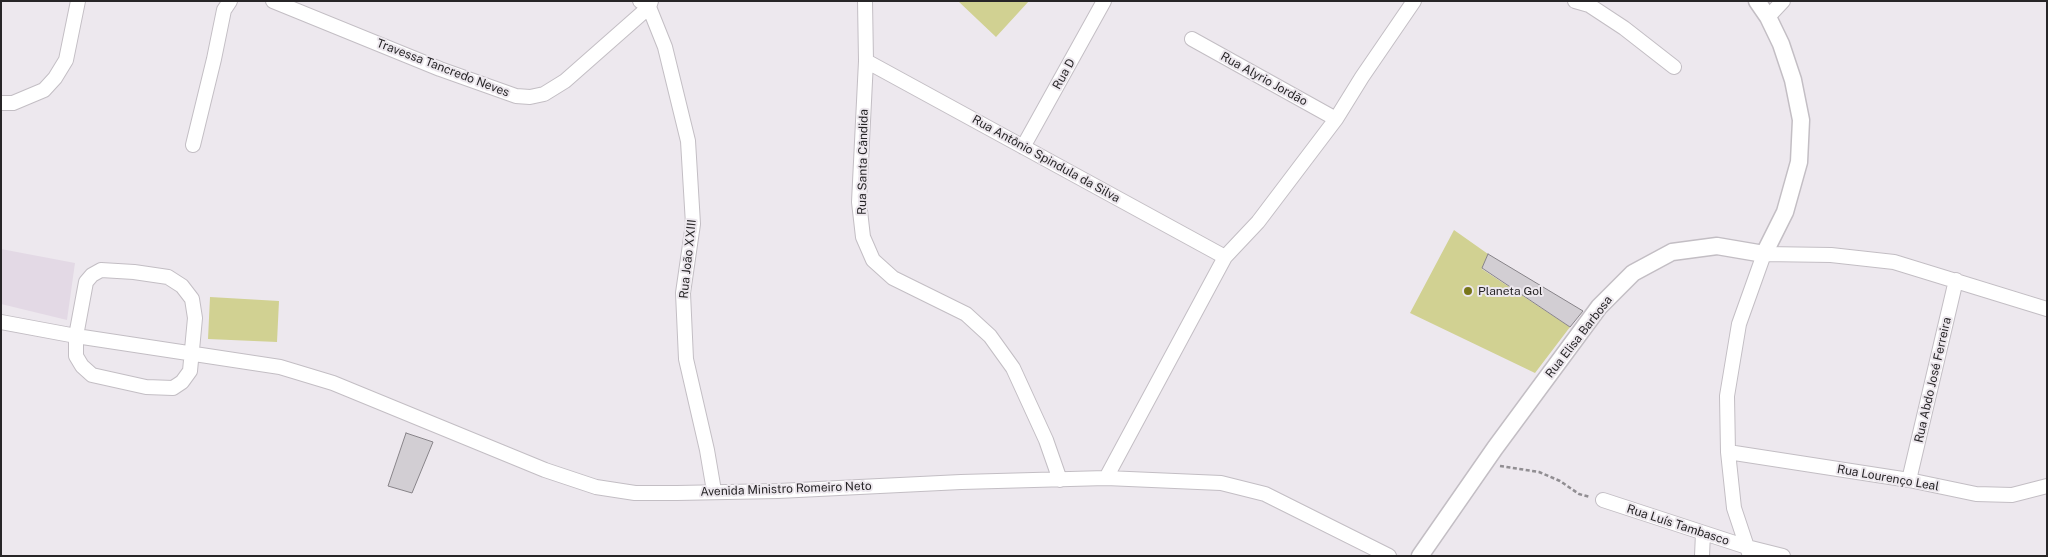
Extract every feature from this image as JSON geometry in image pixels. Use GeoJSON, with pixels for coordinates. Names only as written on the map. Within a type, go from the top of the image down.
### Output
{"type":"FeatureCollection","features":[{"type":"Feature","properties":{"kind":"street"},"geometry":{"type":"LineString","coordinates":[[1,103],[13,103],[44,90],[55,78],[66,60],[78,1]]}},
{"type":"Feature","properties":{"kind":"street"},"geometry":{"type":"LineString","coordinates":[[193,145],[224,10],[230,1]]}},
{"type":"Feature","properties":{"kind":"street","name":"Travessa Tancredo Neves"},"geometry":{"type":"LineString","coordinates":[[273,1],[440,69],[516,96],[530,98],[544,94],[565,81],[647,3]]}},
{"type":"Feature","properties":{"kind":"street","name":"Rua Santa Cândida"},"geometry":{"type":"LineString","coordinates":[[865,1],[866,61],[859,202],[863,237],[873,260],[893,278],[966,314],[990,336],[1013,368],[1046,440],[1060,480]]}},
{"type":"Feature","properties":{"kind":"street","name":"Rua D"},"geometry":{"type":"LineString","coordinates":[[1023,147],[1104,1]]}},
{"type":"Feature","properties":{"kind":"street"},"geometry":{"type":"LineString","coordinates":[[1106,478],[1225,257],[1258,222],[1336,120],[1362,77],[1414,1]]}},
{"type":"Feature","properties":{"kind":"street"},"geometry":{"type":"LineString","coordinates":[[1575,1],[1589,5],[1624,28],[1674,67]]}},
{"type":"Feature","properties":{"kind":"street"},"geometry":{"type":"LineString","coordinates":[[1748,551],[1734,508],[1728,452],[1727,396],[1739,324],[1764,254],[1785,212],[1799,162],[1801,120],[1794,80],[1781,44],[1768,17],[1756,1]]}},
{"type":"Feature","properties":{"kind":"street"},"geometry":{"type":"LineString","coordinates":[[1768,17],[1782,1]]}},
{"type":"Feature","properties":{"kind":"street","name":"Rua João XXIII"},"geometry":{"type":"LineString","coordinates":[[647,3],[665,48],[688,141],[693,224],[683,294],[686,359],[707,450],[714,491]]}},
{"type":"Feature","properties":{"kind":"street","name":"Rua Alyrio Jordão"},"geometry":{"type":"LineString","coordinates":[[1192,39],[1336,120]]}},
{"type":"Feature","properties":{"kind":"street","name":"Rua Antônio Spindula da Silva"},"geometry":{"type":"LineString","coordinates":[[866,61],[1225,257]]}},
{"type":"Feature","properties":{"kind":"street","name":"Rua Elisa Barbosa"},"geometry":{"type":"LineString","coordinates":[[1420,556],[1484,464],[1599,307],[1633,273],[1672,252],[1717,246],[1764,254],[1831,255],[1894,262],[2047,309]]}},
{"type":"Feature","properties":{"kind":"street"},"geometry":{"type":"LineString","coordinates":[[102,270],[168,277],[182,286],[192,299],[195,318],[191,354],[190,371],[182,382],[173,388],[146,387],[92,375],[82,366],[76,356],[76,336],[86,282],[92,275],[102,270]]}},
{"type":"Feature","properties":{"kind":"street","name":"Rua Abdo José Ferreira"},"geometry":{"type":"LineString","coordinates":[[1909,480],[1956,280]]}},
{"type":"Feature","properties":{"kind":"street","name":"Avenida Ministro Romeiro Neto"},"geometry":{"type":"LineString","coordinates":[[1,322],[76,336],[280,367],[333,383],[545,470],[596,487],[635,493],[778,491],[961,482],[1106,478],[1221,483],[1265,494],[1389,556]]}},
{"type":"Feature","properties":{"kind":"street","name":"Rua Lourenço Leal"},"geometry":{"type":"LineString","coordinates":[[1728,452],[1909,480],[1976,494],[2012,495],[2047,486]]}},
{"type":"Feature","properties":{"kind":"street","name":"Rua Luís Tambasco"},"geometry":{"type":"LineString","coordinates":[[1603,500],[1703,533],[1748,551],[1783,556]]}},
{"type":"Feature","properties":{"kind":"street"},"geometry":{"type":"LineString","coordinates":[[1702,556],[1703,533]]}},
{"type":"Feature","properties":{"kind":"path"},"geometry":{"type":"LineString","coordinates":[[1484,464],[1539,472],[1560,481],[1579,494],[1603,500]]}},
{"type":"Feature","properties":{"kind":"shaded area"},"geometry":{"type":"Polygon","coordinates":[[[1,249],[75,263],[67,320],[1,304],[1,249]]]}},
{"type":"Feature","properties":{"kind":"green space"},"geometry":{"type":"Polygon","coordinates":[[[958,1],[1029,1],[996,37],[958,1]]]}},
{"type":"Feature","properties":{"kind":"green space","name":"Planeta Gol"},"geometry":{"type":"Polygon","coordinates":[[[1454,230],[1488,254],[1482,269],[1570,327],[1535,373],[1410,313],[1454,230]]]}},
{"type":"Feature","properties":{"kind":"green space"},"geometry":{"type":"Polygon","coordinates":[[[210,297],[279,301],[277,342],[208,339],[210,297]]]}},
{"type":"Feature","properties":{"kind":"building"},"geometry":{"type":"Polygon","coordinates":[[[1488,254],[1583,311],[1570,327],[1482,268],[1488,254]]]}},
{"type":"Feature","properties":{"kind":"building"},"geometry":{"type":"Polygon","coordinates":[[[406,433],[433,442],[412,493],[388,486],[406,433]]]}},
{"type":"Feature","properties":{"kind":"place","name":"Planeta Gol"},"geometry":{"type":"Point","coordinates":[1468,291]}}]}
